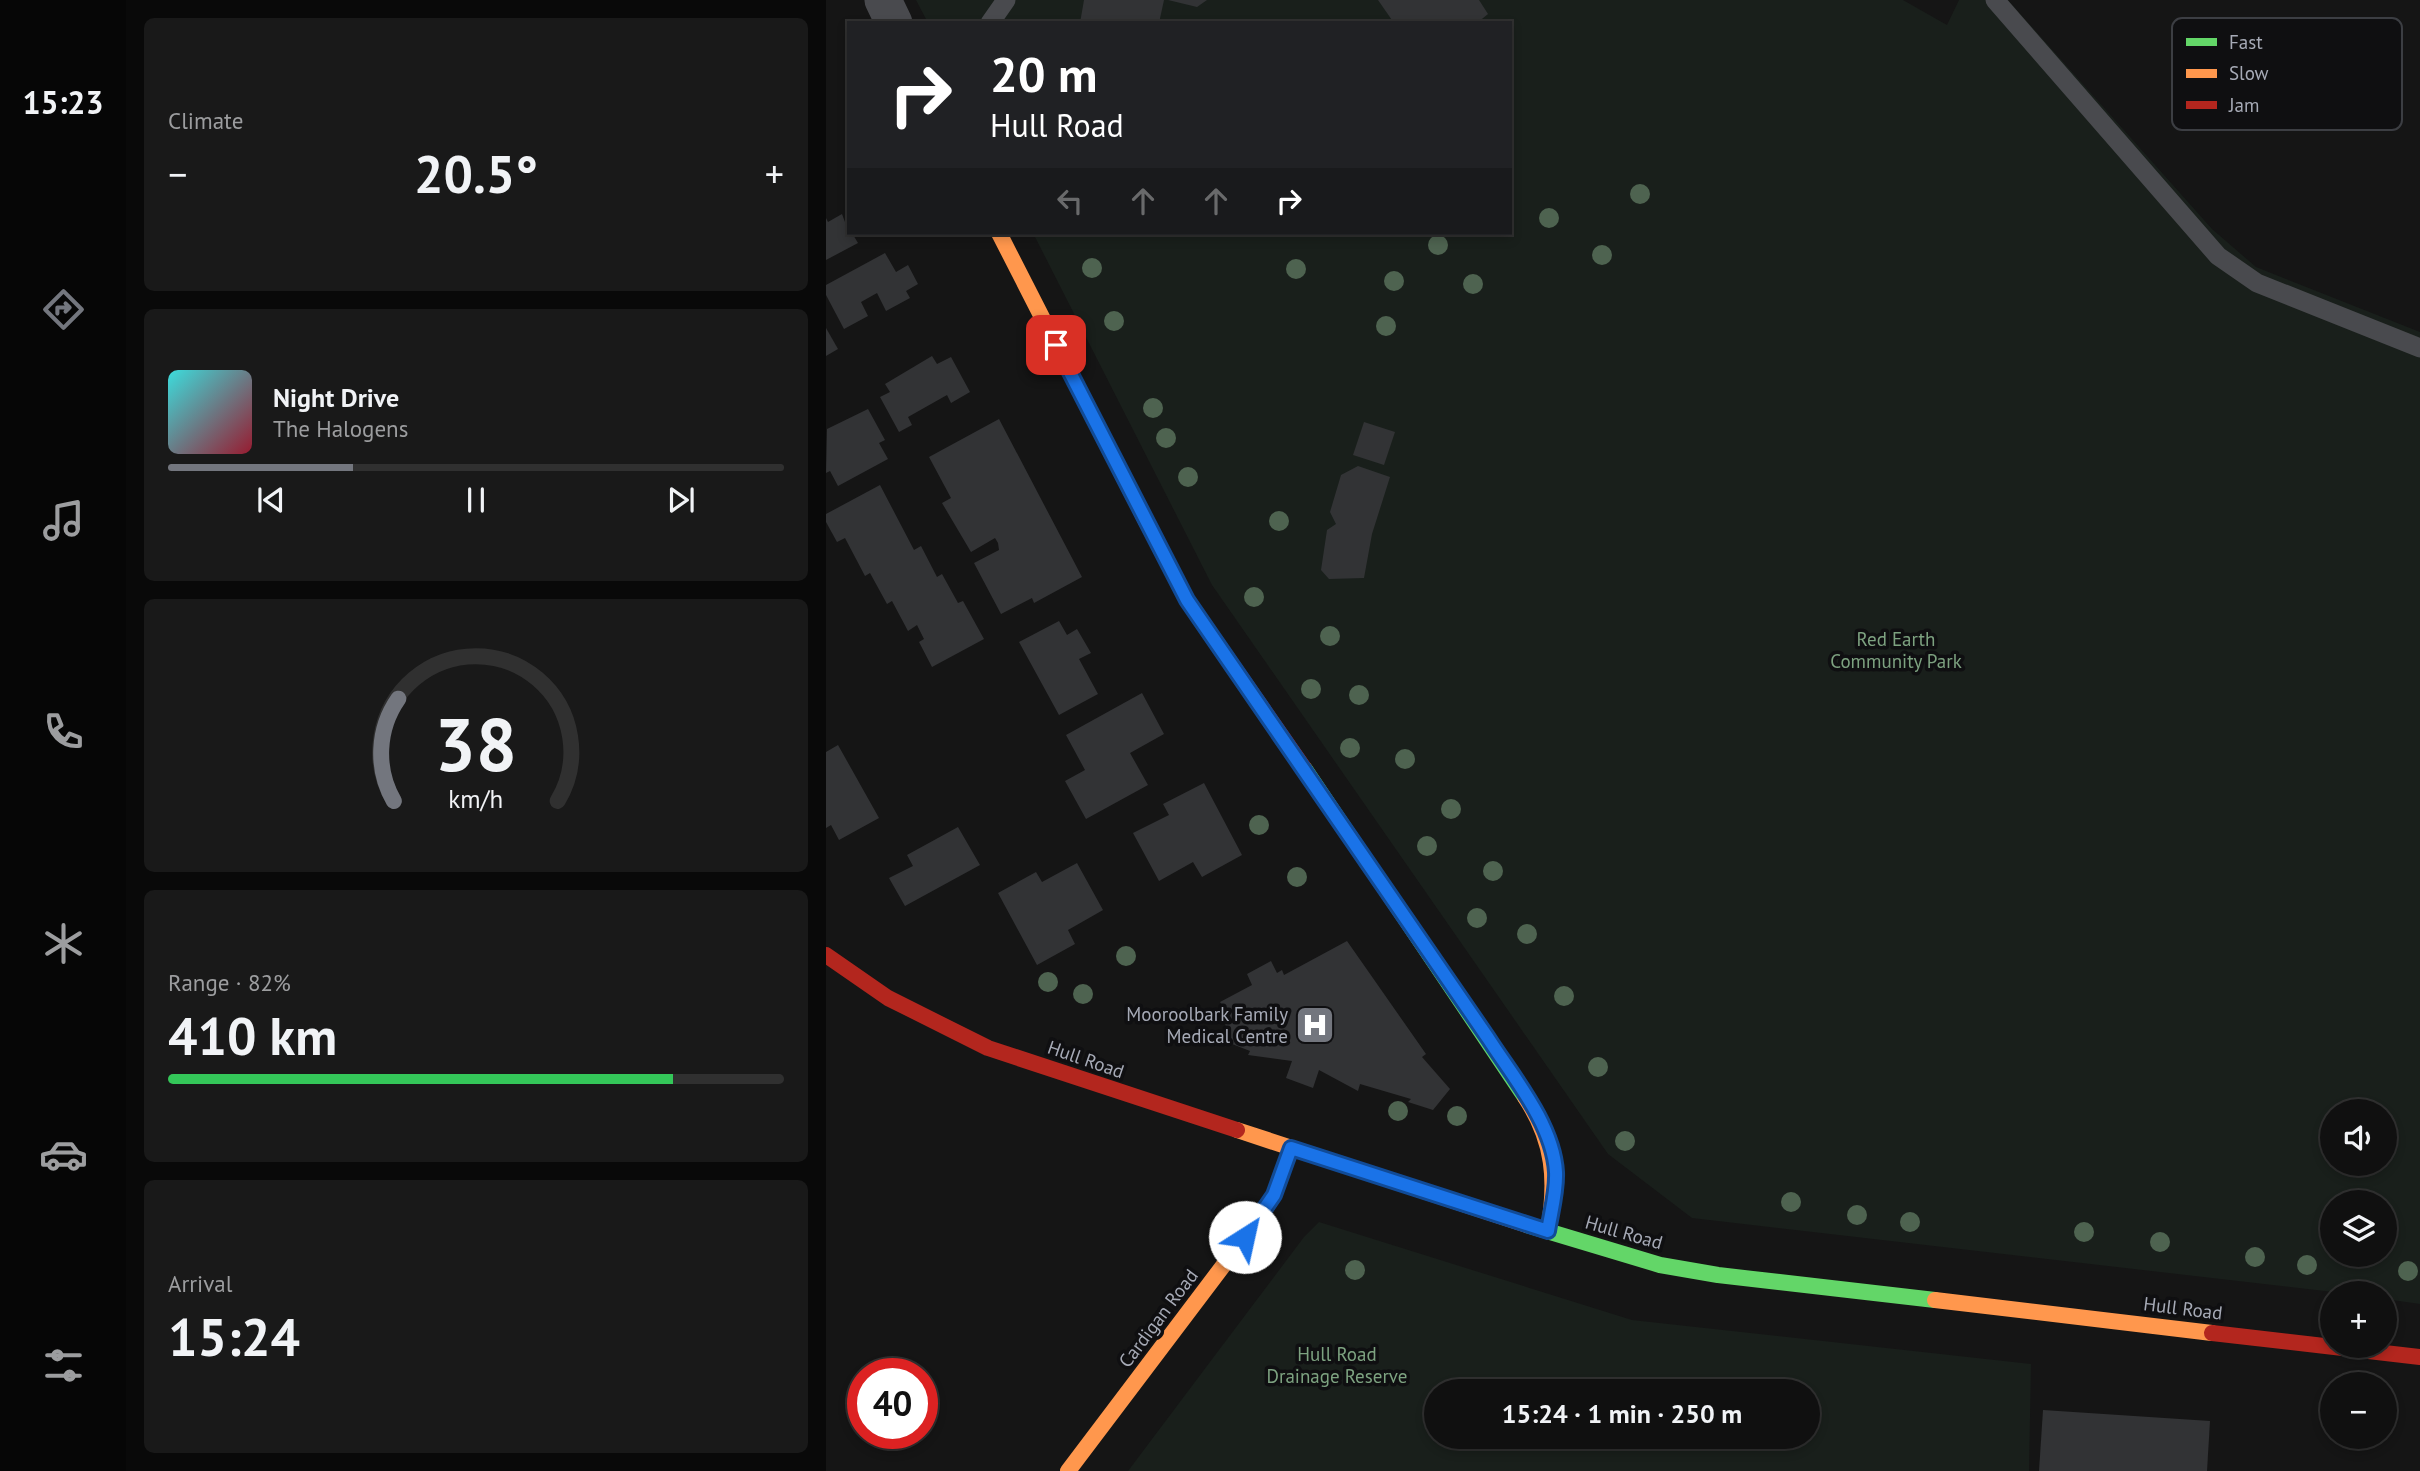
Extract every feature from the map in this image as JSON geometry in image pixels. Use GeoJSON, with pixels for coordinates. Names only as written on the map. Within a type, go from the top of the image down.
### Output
{"type":"FeatureCollection","features":[{"type":"Feature","properties":{"kind":"main road"},"geometry":{"type":"LineString","coordinates":[[1000,235],[1187,600],[1385,886],[1530,1105],[1548,1141],[1556,1172],[1548,1231]]}},
{"type":"Feature","properties":{"kind":"main road","name":"Hull Road"},"geometry":{"type":"LineString","coordinates":[[826,955],[899,1004],[988,1048],[1660,1265],[1718,1275],[2420,1357]]}},
{"type":"Feature","properties":{"kind":"main road","name":"Cardigan Road"},"geometry":{"type":"LineString","coordinates":[[1068,1471],[1260,1217],[1274,1195],[1291,1148]]}},
{"type":"Feature","properties":{"kind":"street"},"geometry":{"type":"LineString","coordinates":[[883,0],[893,21]]}},
{"type":"Feature","properties":{"kind":"lane"},"geometry":{"type":"LineString","coordinates":[[991,21],[1006,0]]}},
{"type":"Feature","properties":{"kind":"lane"},"geometry":{"type":"LineString","coordinates":[[1995,0],[2218,256],[2257,283],[2420,348]]}},
{"type":"Feature","properties":{"kind":"green space","name":"Red Earth Community Park"},"geometry":{"type":"Polygon","coordinates":[[[916,0],[1903,0],[1947,25],[1959,0],[2008,0],[2212,229],[2256,267],[2420,332],[2420,1304],[2397,1301],[2397,1281],[2320,1281],[2320,1290],[1692,1218],[1608,1154],[1212,585],[1034,235],[1512,235],[1512,21],[927,21],[916,0]]]}},
{"type":"Feature","properties":{"kind":"green space","name":"Hull Road Drainage Reserve"},"geometry":{"type":"Polygon","coordinates":[[[1319,1222],[1632,1320],[2031,1364],[2029,1471],[1128,1471],[1304,1237],[1319,1222]]]}},
{"type":"Feature","properties":{"kind":"building"},"geometry":{"type":"Polygon","coordinates":[[[1084,0],[1164,0],[1159,21],[1080,21],[1084,0]]]}},
{"type":"Feature","properties":{"kind":"building"},"geometry":{"type":"Polygon","coordinates":[[[1168,0],[1207,0],[1197,7],[1168,0]]]}},
{"type":"Feature","properties":{"kind":"building"},"geometry":{"type":"Polygon","coordinates":[[[1378,0],[1479,0],[1488,14],[1479,21],[1393,21],[1378,0]]]}},
{"type":"Feature","properties":{"kind":"building"},"geometry":{"type":"Polygon","coordinates":[[[842,214],[847,235],[853,235],[858,243],[826,260],[826,218],[828,222],[842,214]]]}},
{"type":"Feature","properties":{"kind":"building"},"geometry":{"type":"Polygon","coordinates":[[[885,253],[896,272],[908,265],[918,284],[906,291],[910,298],[886,311],[877,293],[861,302],[868,316],[844,329],[826,295],[826,285],[885,253]]]}},
{"type":"Feature","properties":{"kind":"building"},"geometry":{"type":"Polygon","coordinates":[[[826,328],[838,349],[826,356],[826,328]]]}},
{"type":"Feature","properties":{"kind":"building"},"geometry":{"type":"Polygon","coordinates":[[[932,356],[937,364],[951,357],[970,392],[951,403],[947,395],[908,417],[912,425],[899,432],[880,397],[890,392],[885,384],[932,356]]]}},
{"type":"Feature","properties":{"kind":"building"},"geometry":{"type":"Polygon","coordinates":[[[868,409],[885,440],[879,443],[888,459],[838,486],[830,471],[826,473],[827,429],[868,409]]]}},
{"type":"Feature","properties":{"kind":"building"},"geometry":{"type":"Polygon","coordinates":[[[999,419],[1082,577],[1034,603],[1032,598],[1001,614],[974,563],[999,550],[998,543],[995,538],[971,552],[942,503],[951,498],[929,457],[999,419]]]}},
{"type":"Feature","properties":{"kind":"building"},"geometry":{"type":"Polygon","coordinates":[[[1364,422],[1395,432],[1384,465],[1353,455],[1364,422]]]}},
{"type":"Feature","properties":{"kind":"building"},"geometry":{"type":"Polygon","coordinates":[[[1358,466],[1390,477],[1372,534],[1364,578],[1329,579],[1321,570],[1327,530],[1336,524],[1330,512],[1341,475],[1358,466]]]}},
{"type":"Feature","properties":{"kind":"building"},"geometry":{"type":"Polygon","coordinates":[[[880,485],[914,550],[921,546],[937,577],[942,574],[958,603],[963,601],[984,639],[932,667],[919,642],[924,639],[917,625],[908,631],[892,601],[887,604],[870,573],[865,576],[845,538],[837,542],[826,522],[826,514],[880,485]]]}},
{"type":"Feature","properties":{"kind":"building"},"geometry":{"type":"Polygon","coordinates":[[[1059,621],[1067,635],[1077,629],[1091,653],[1079,659],[1098,694],[1059,715],[1019,642],[1059,621]]]}},
{"type":"Feature","properties":{"kind":"building"},"geometry":{"type":"Polygon","coordinates":[[[1142,693],[1164,734],[1130,753],[1148,785],[1086,819],[1065,781],[1085,770],[1066,735],[1142,693]]]}},
{"type":"Feature","properties":{"kind":"building"},"geometry":{"type":"Polygon","coordinates":[[[838,745],[879,818],[839,840],[831,825],[826,828],[826,752],[838,745]]]}},
{"type":"Feature","properties":{"kind":"building"},"geometry":{"type":"Polygon","coordinates":[[[1204,783],[1242,855],[1202,877],[1193,862],[1159,881],[1133,833],[1169,815],[1163,804],[1204,783]]]}},
{"type":"Feature","properties":{"kind":"building"},"geometry":{"type":"Polygon","coordinates":[[[958,827],[980,865],[905,906],[889,878],[913,866],[907,855],[958,827]]]}},
{"type":"Feature","properties":{"kind":"building"},"geometry":{"type":"Polygon","coordinates":[[[1077,863],[1103,910],[1068,930],[1075,944],[1037,965],[998,893],[1036,872],[1042,882],[1077,863]]]}},
{"type":"Feature","properties":{"kind":"building","name":"Mooroolbark Family Medical Centre"},"geometry":{"type":"Polygon","coordinates":[[[1347,941],[1426,1054],[1422,1057],[1450,1089],[1433,1110],[1408,1102],[1411,1099],[1360,1084],[1358,1091],[1319,1070],[1313,1088],[1286,1078],[1292,1061],[1248,1055],[1250,1051],[1227,1042],[1224,1008],[1220,1002],[1252,985],[1247,974],[1271,961],[1277,973],[1282,970],[1284,975],[1347,941]]]}},
{"type":"Feature","properties":{"kind":"building"},"geometry":{"type":"Polygon","coordinates":[[[2043,1410],[2210,1421],[2207,1471],[2039,1471],[2043,1410]]]}},
{"type":"Feature","properties":{"kind":"traffic: fast"},"geometry":{"type":"LineString","coordinates":[[1304,768],[1525,1097]]}},
{"type":"Feature","properties":{"kind":"traffic: fast"},"geometry":{"type":"LineString","coordinates":[[1527,1225],[1660,1265],[1718,1275],[1935,1300]]}},
{"type":"Feature","properties":{"kind":"traffic: slow"},"geometry":{"type":"LineString","coordinates":[[1000,235],[1146,521]]}},
{"type":"Feature","properties":{"kind":"traffic: slow"},"geometry":{"type":"LineString","coordinates":[[1525,1097],[1542,1129],[1551,1162],[1552,1195],[1548,1231]]}},
{"type":"Feature","properties":{"kind":"traffic: slow"},"geometry":{"type":"LineString","coordinates":[[1237,1130],[1527,1225]]}},
{"type":"Feature","properties":{"kind":"traffic: slow"},"geometry":{"type":"LineString","coordinates":[[1068,1471],[1260,1217],[1274,1195],[1291,1148]]}},
{"type":"Feature","properties":{"kind":"traffic: slow"},"geometry":{"type":"LineString","coordinates":[[1935,1300],[2212,1333]]}},
{"type":"Feature","properties":{"kind":"traffic: jam"},"geometry":{"type":"LineString","coordinates":[[1146,521],[1187,600],[1304,768]]}},
{"type":"Feature","properties":{"kind":"traffic: jam"},"geometry":{"type":"LineString","coordinates":[[826,955],[888,998],[988,1048],[1237,1130]]}},
{"type":"Feature","properties":{"kind":"traffic: jam"},"geometry":{"type":"LineString","coordinates":[[2212,1333],[2420,1357]]}},
{"type":"Feature","properties":{"kind":"place","name":"Mooroolbark Family Medical Centre"},"geometry":{"type":"Point","coordinates":[1315,1025]}},
{"type":"Feature","properties":{"kind":"route"},"geometry":{"type":"LineString","coordinates":[[1056,345],[1187,600],[1488,1038],[1530,1105],[1553,1156],[1555,1191],[1548,1231],[1291,1148],[1274,1195],[1245,1237]]}}]}
